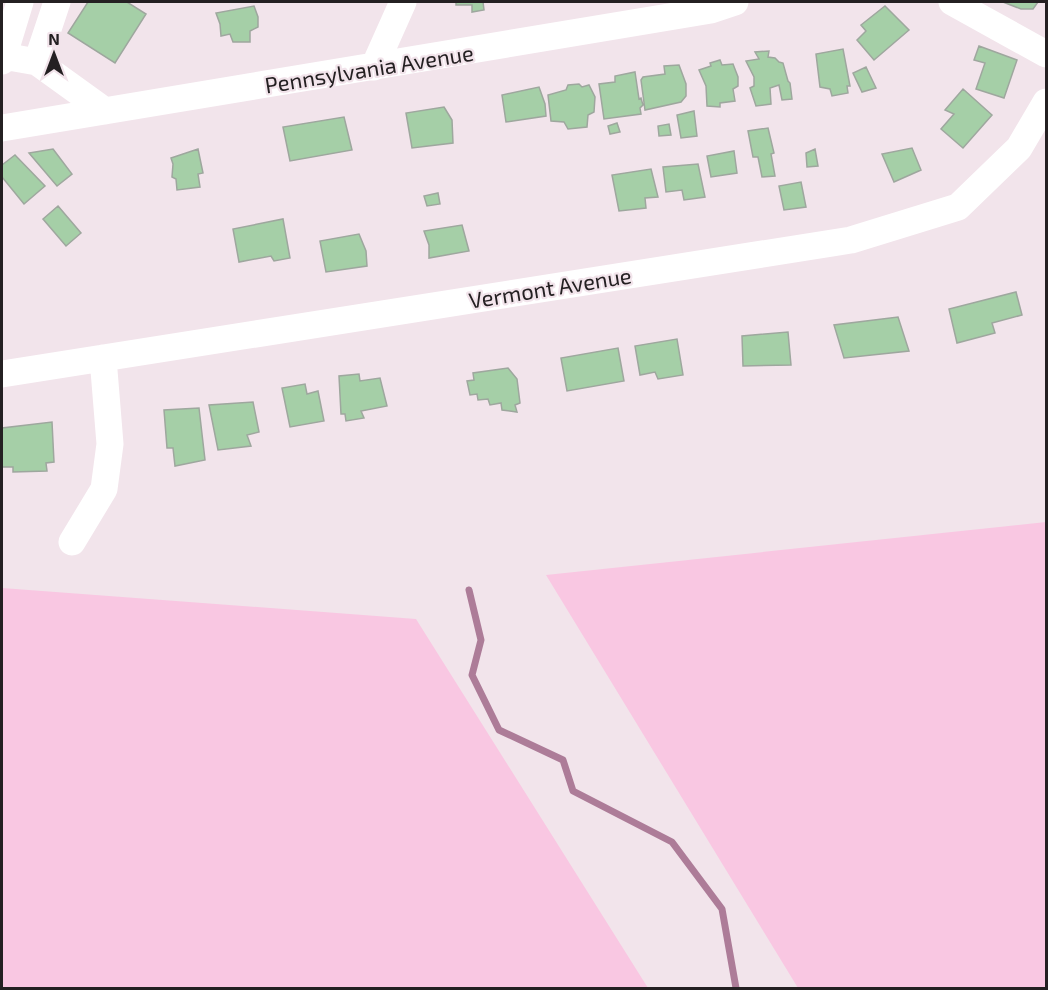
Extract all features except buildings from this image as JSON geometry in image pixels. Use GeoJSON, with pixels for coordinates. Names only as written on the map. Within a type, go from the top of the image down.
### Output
{"type":"FeatureCollection","features":[{"type":"Feature","properties":{"kind":"street"},"geometry":{"type":"LineString","coordinates":[[20,2],[2,59],[37,62],[105,111]]}},
{"type":"Feature","properties":{"kind":"street"},"geometry":{"type":"LineString","coordinates":[[37,62],[57,2]]}},
{"type":"Feature","properties":{"kind":"street"},"geometry":{"type":"LineString","coordinates":[[374,67],[403,2]]}},
{"type":"Feature","properties":{"kind":"street","name":"Pennsylvania Avenue"},"geometry":{"type":"LineString","coordinates":[[2,128],[711,10],[735,2]]}},
{"type":"Feature","properties":{"kind":"street"},"geometry":{"type":"LineString","coordinates":[[952,2],[1047,54]]}},
{"type":"Feature","properties":{"kind":"street","name":"Vermont Avenue"},"geometry":{"type":"LineString","coordinates":[[2,374],[851,240],[958,207],[1018,148],[1047,102]]}},
{"type":"Feature","properties":{"kind":"street"},"geometry":{"type":"LineString","coordinates":[[72,542],[104,489],[110,444],[103,358]]}},
{"type":"Feature","properties":{"kind":"shaded area"},"geometry":{"type":"Polygon","coordinates":[[[1046,522],[1046,988],[798,988],[546,575],[1046,522]]]}},
{"type":"Feature","properties":{"kind":"shaded area"},"geometry":{"type":"Polygon","coordinates":[[[2,588],[416,619],[648,988],[2,988],[2,588]]]}},
{"type":"Feature","properties":{"kind":"waterway"},"geometry":{"type":"LineString","coordinates":[[469,590],[481,640],[472,675],[499,730],[563,760],[573,791],[672,842],[722,909],[736,988]]}}]}
